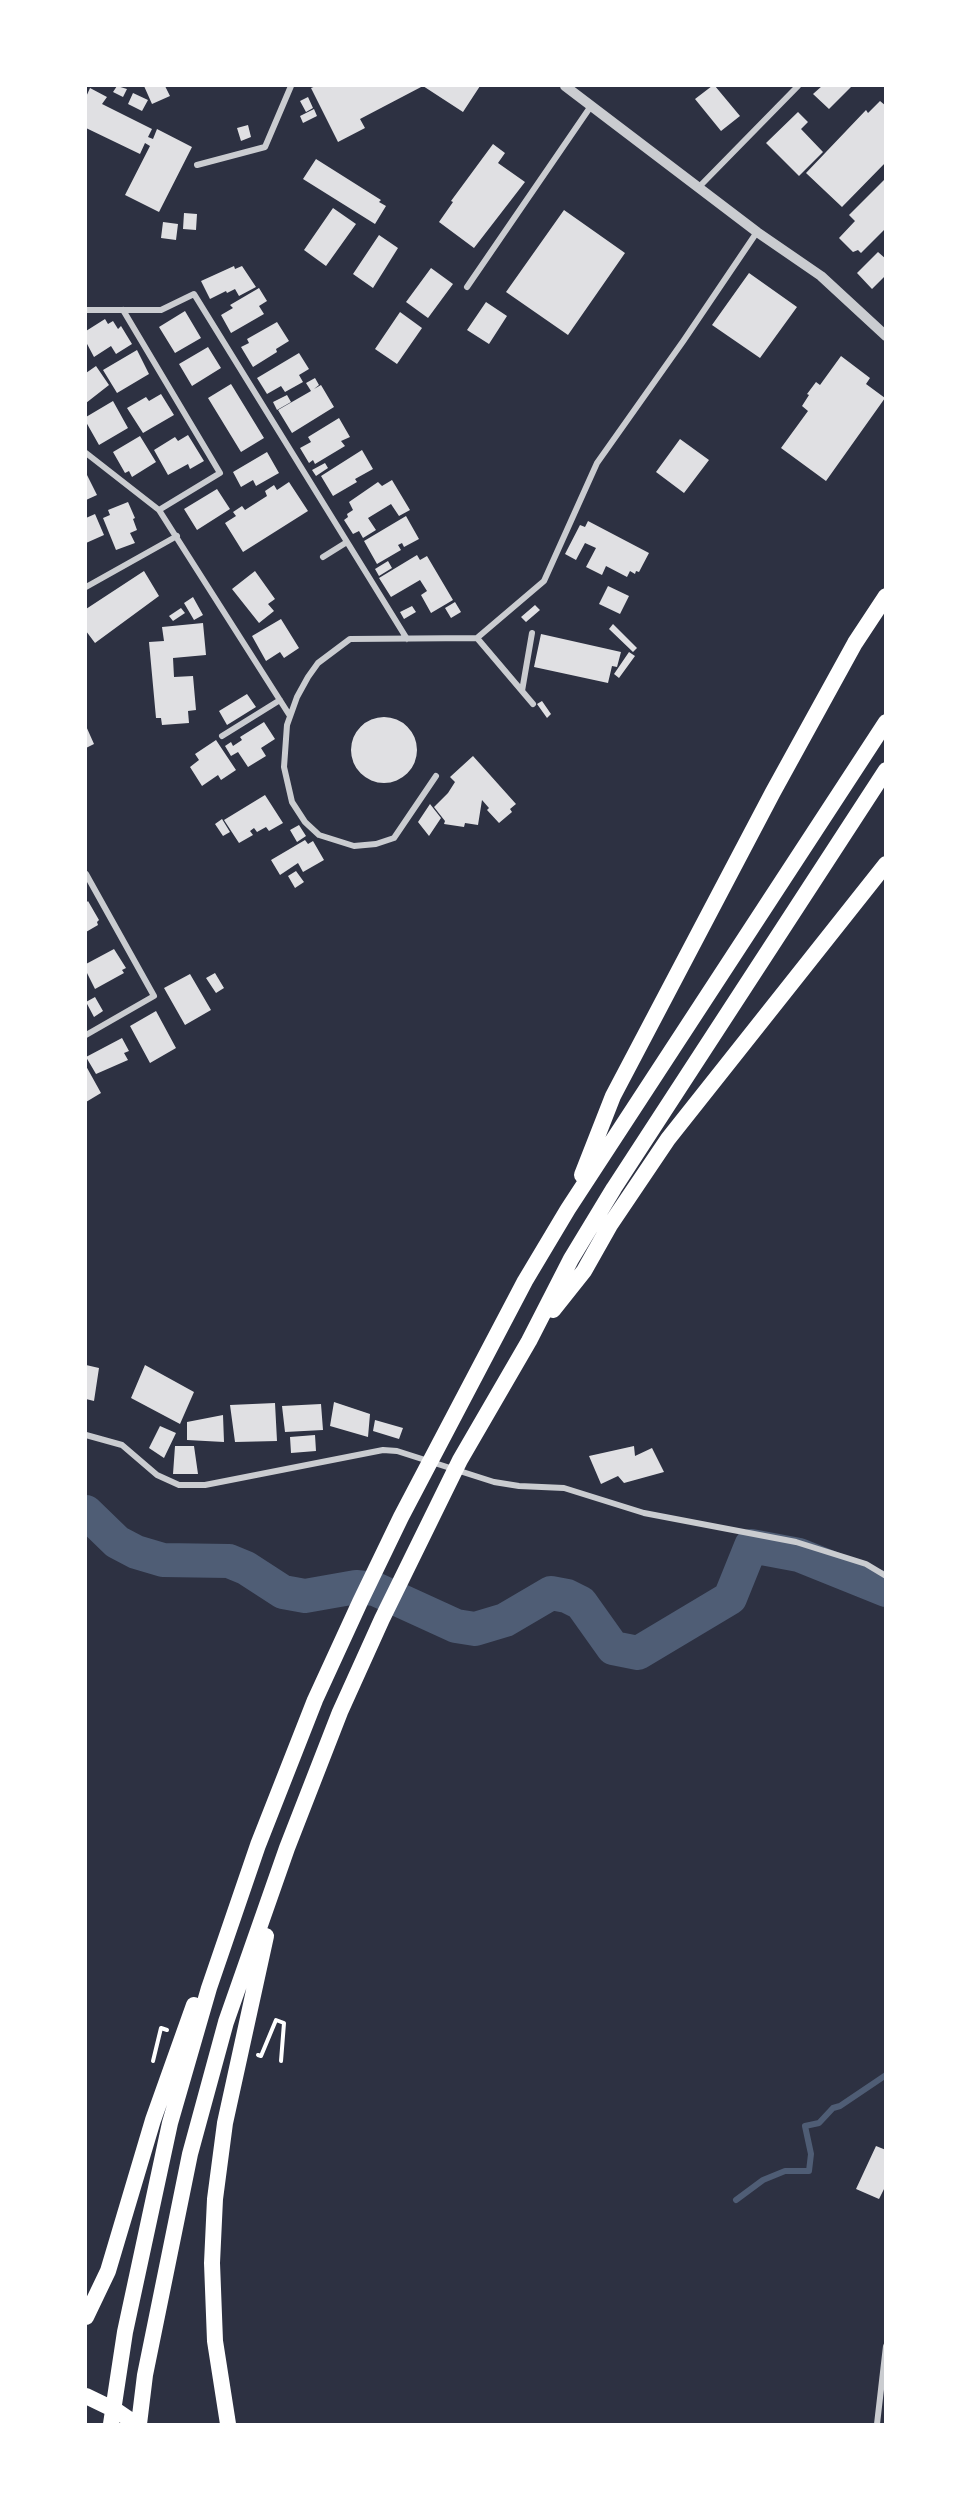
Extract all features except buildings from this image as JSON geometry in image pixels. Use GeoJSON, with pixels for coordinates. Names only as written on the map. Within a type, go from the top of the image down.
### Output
{"type":"FeatureCollection","features":[{"type":"Feature","properties":{"kind":"highway"},"geometry":{"type":"LineString","coordinates":[[568,1209],[613,1096],[789,762],[855,643],[885,596]]}},
{"type":"Feature","properties":{"kind":"highway"},"geometry":{"type":"LineString","coordinates":[[86,2317],[108,2271],[153,2120],[200,1987],[315,1700],[401,1517],[525,1281],[568,1209],[885,722]]}},
{"type":"Feature","properties":{"kind":"highway"},"geometry":{"type":"LineString","coordinates":[[86,2396],[117,2410],[138,2424],[145,2375],[190,2154],[226,2022],[287,1848],[340,1712],[425,1531],[571,1259],[614,1188],[885,770]]}},
{"type":"Feature","properties":{"kind":"highway"},"geometry":{"type":"LineString","coordinates":[[529,1341],[584,1270],[610,1225],[668,1139],[885,864]]}},
{"type":"Feature","properties":{"kind":"highway"},"geometry":{"type":"LineString","coordinates":[[111,2424],[125,2332],[170,2123],[209,1988],[258,1845]]}},
{"type":"Feature","properties":{"kind":"highway"},"geometry":{"type":"LineString","coordinates":[[228,2424],[215,2341],[212,2263],[215,2199],[225,2123],[248,2012],[287,1848]]}},
{"type":"Feature","properties":{"kind":"street"},"geometry":{"type":"LineString","coordinates":[[197,165],[265,147],[291,86]]}},
{"type":"Feature","properties":{"kind":"street"},"geometry":{"type":"LineString","coordinates":[[565,86],[757,232],[821,276],[885,336]]}},
{"type":"Feature","properties":{"kind":"street"},"geometry":{"type":"LineString","coordinates":[[699,187],[798,86]]}},
{"type":"Feature","properties":{"kind":"street"},"geometry":{"type":"LineString","coordinates":[[467,287],[591,106]]}},
{"type":"Feature","properties":{"kind":"street"},"geometry":{"type":"LineString","coordinates":[[436,776],[394,838],[376,844],[354,846],[320,835],[305,822],[292,802],[287,784],[284,748],[290,716],[308,677],[318,663],[350,639],[477,638],[544,581],[597,463],[757,232]]}},
{"type":"Feature","properties":{"kind":"street"},"geometry":{"type":"LineString","coordinates":[[86,310],[160,310],[194,294],[407,639]]}},
{"type":"Feature","properties":{"kind":"street"},"geometry":{"type":"LineString","coordinates":[[123,310],[220,472],[159,510]]}},
{"type":"Feature","properties":{"kind":"street"},"geometry":{"type":"LineString","coordinates":[[86,453],[159,510],[290,716]]}},
{"type":"Feature","properties":{"kind":"street"},"geometry":{"type":"LineString","coordinates":[[86,587],[177,536]]}},
{"type":"Feature","properties":{"kind":"street"},"geometry":{"type":"LineString","coordinates":[[323,557],[347,542]]}},
{"type":"Feature","properties":{"kind":"street"},"geometry":{"type":"LineString","coordinates":[[522,691],[532,633]]}},
{"type":"Feature","properties":{"kind":"street"},"geometry":{"type":"LineString","coordinates":[[477,638],[532,704]]}},
{"type":"Feature","properties":{"kind":"street"},"geometry":{"type":"LineString","coordinates":[[222,736],[280,700]]}},
{"type":"Feature","properties":{"kind":"street"},"geometry":{"type":"LineString","coordinates":[[86,874],[88,884],[154,996],[86,1035]]}},
{"type":"Feature","properties":{"kind":"street"},"geometry":{"type":"LineString","coordinates":[[86,1435],[122,1445],[157,1475],[179,1485],[205,1485],[383,1450],[397,1451],[494,1482],[519,1486],[564,1488],[644,1514],[796,1542],[866,1564],[885,1576]]}},
{"type":"Feature","properties":{"kind":"street"},"geometry":{"type":"LineString","coordinates":[[877,2424],[885,2346]]}},
{"type":"Feature","properties":{"kind":"path"},"geometry":{"type":"LineString","coordinates":[[281,2061],[284,2023]]}},
{"type":"Feature","properties":{"kind":"waterway"},"geometry":{"type":"LineString","coordinates":[[86,1512],[117,1542],[136,1552],[163,1560],[229,1561],[246,1568],[283,1592],[305,1596],[356,1587],[375,1589],[456,1626],[475,1629],[505,1620],[551,1593],[567,1596],[581,1603],[613,1648],[638,1653],[730,1598],[751,1546],[799,1555],[886,1590]]}},
{"type":"Feature","properties":{"kind":"waterway"},"geometry":{"type":"LineString","coordinates":[[736,2200],[763,2180],[785,2171],[809,2171],[811,2154],[805,2126],[819,2123],[833,2108],[840,2106],[886,2075]]}}]}
